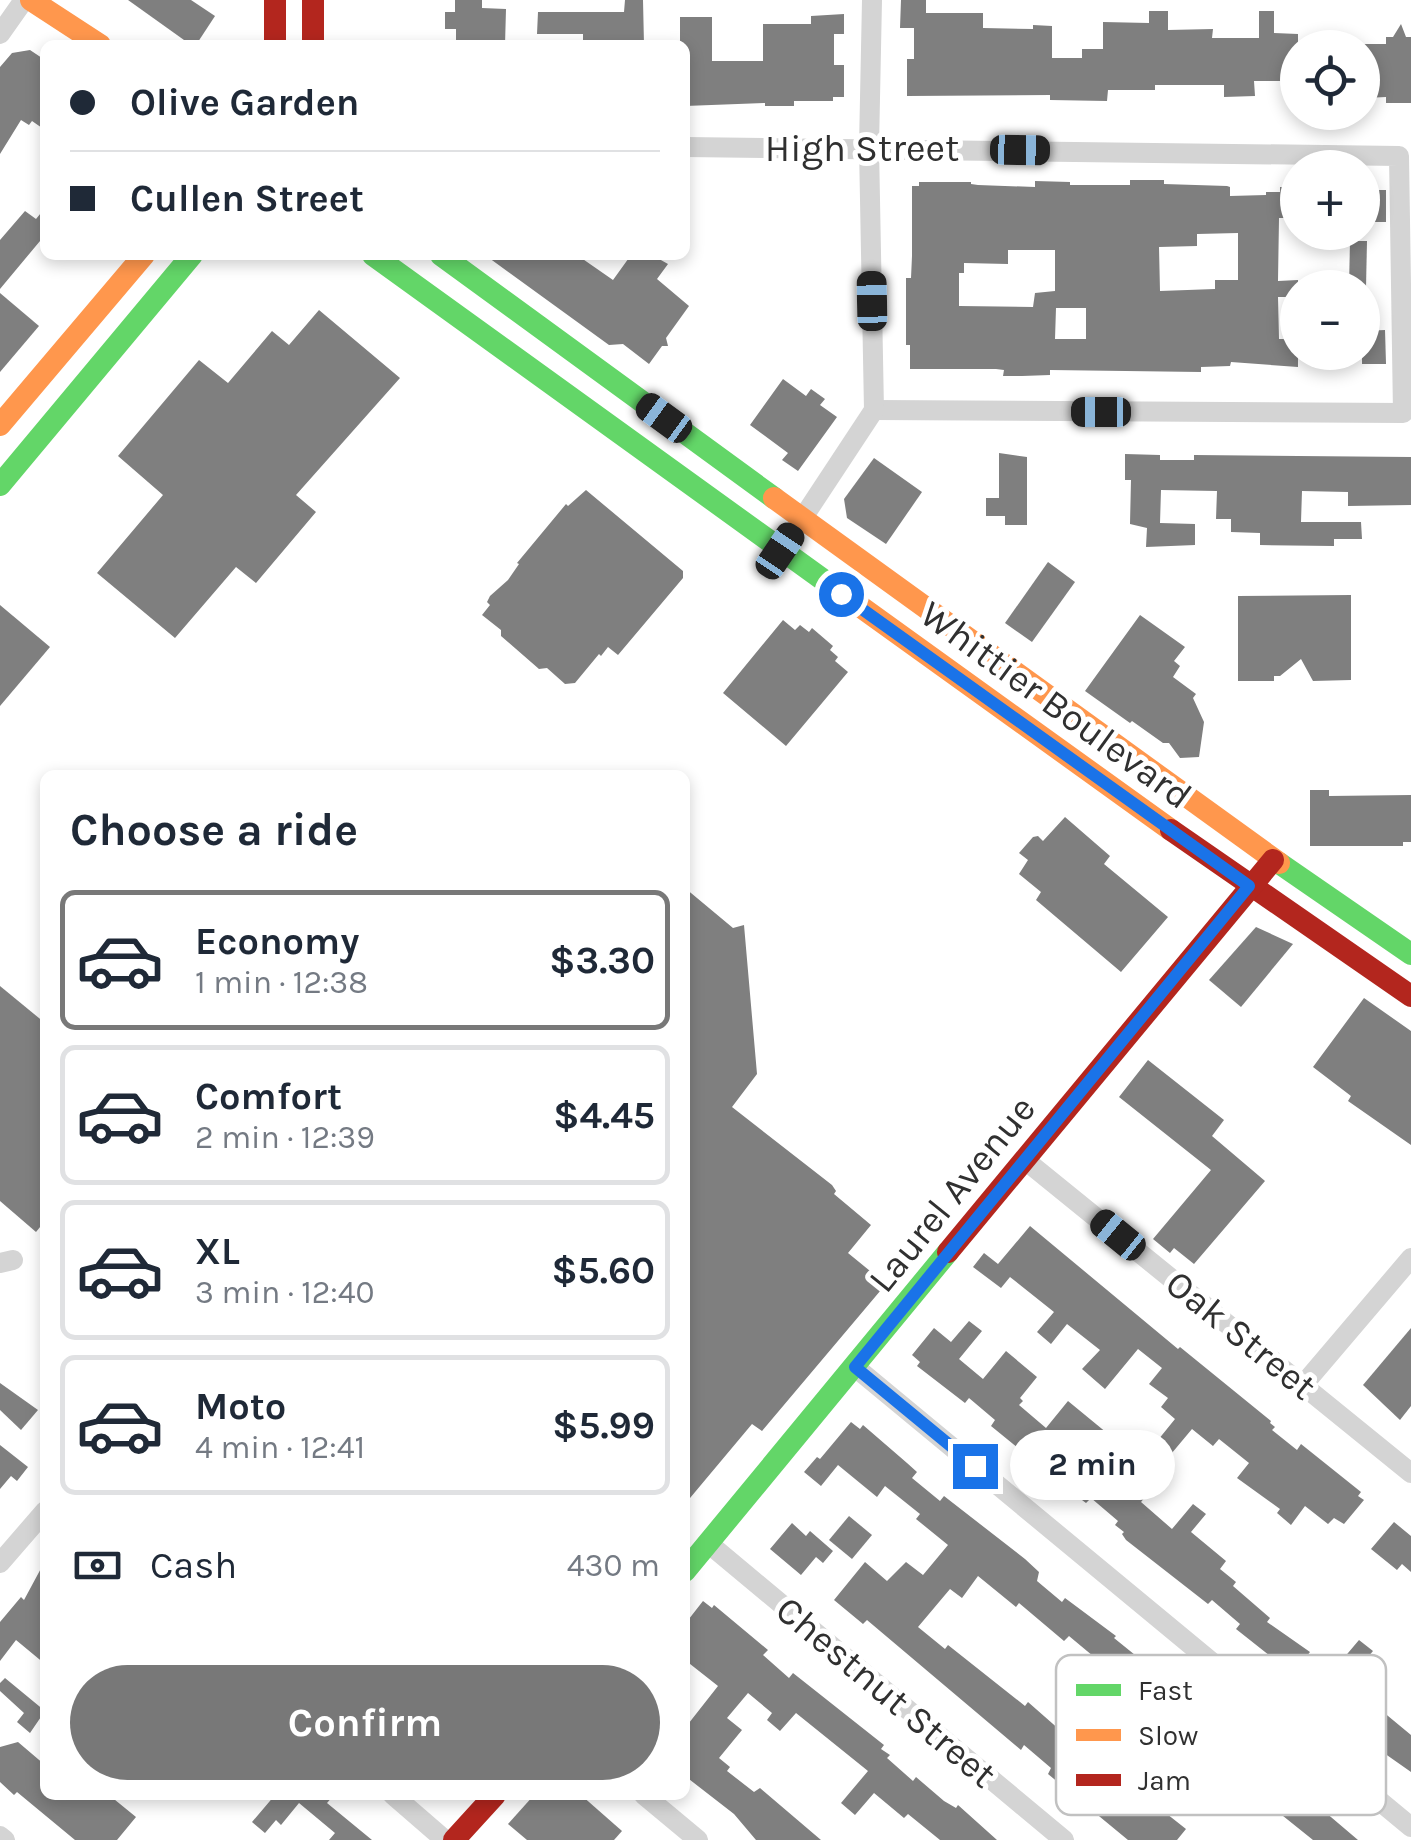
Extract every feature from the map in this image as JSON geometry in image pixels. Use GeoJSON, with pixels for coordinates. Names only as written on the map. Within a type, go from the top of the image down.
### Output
{"type":"FeatureCollection","features":[{"type":"Feature","properties":{"kind":"main road"},"geometry":{"type":"LineString","coordinates":[[28,0],[92,40]]}},
{"type":"Feature","properties":{"kind":"main road"},"geometry":{"type":"LineString","coordinates":[[274,0],[274,40]]}},
{"type":"Feature","properties":{"kind":"main road"},"geometry":{"type":"LineString","coordinates":[[313,0],[313,40]]}},
{"type":"Feature","properties":{"kind":"main road"},"geometry":{"type":"LineString","coordinates":[[0,425],[140,260]]}},
{"type":"Feature","properties":{"kind":"main road"},"geometry":{"type":"LineString","coordinates":[[0,485],[188,260]]}},
{"type":"Feature","properties":{"kind":"main road","name":"Whittier Boulevard"},"geometry":{"type":"LineString","coordinates":[[380,260],[1249,886],[1411,996]]}},
{"type":"Feature","properties":{"kind":"main road","name":"Whittier Boulevard"},"geometry":{"type":"LineString","coordinates":[[447,260],[1272,860],[1411,954]]}},
{"type":"Feature","properties":{"kind":"main road","name":"Laurel Avenue"},"geometry":{"type":"LineString","coordinates":[[690,1565],[1272,860]]}},
{"type":"Feature","properties":{"kind":"main road"},"geometry":{"type":"LineString","coordinates":[[454,1840],[490,1800]]}},
{"type":"Feature","properties":{"kind":"street"},"geometry":{"type":"LineString","coordinates":[[0,34],[28,0]]}},
{"type":"Feature","properties":{"kind":"street"},"geometry":{"type":"LineString","coordinates":[[780,551],[874,410],[869,147],[872,0]]}},
{"type":"Feature","properties":{"kind":"street","name":"High Street"},"geometry":{"type":"LineString","coordinates":[[690,147],[1399,156],[1403,413],[874,410]]}},
{"type":"Feature","properties":{"kind":"street","name":"Oak Street"},"geometry":{"type":"LineString","coordinates":[[1026,1160],[1411,1473]]}},
{"type":"Feature","properties":{"kind":"street"},"geometry":{"type":"LineString","coordinates":[[1302,1385],[1411,1258]]}},
{"type":"Feature","properties":{"kind":"street"},"geometry":{"type":"LineString","coordinates":[[855,1367],[1204,1655]]}},
{"type":"Feature","properties":{"kind":"street"},"geometry":{"type":"LineString","coordinates":[[0,1563],[40,1517]]}},
{"type":"Feature","properties":{"kind":"street","name":"Chestnut Street"},"geometry":{"type":"LineString","coordinates":[[708,1543],[1064,1840]]}},
{"type":"Feature","properties":{"kind":"street"},"geometry":{"type":"LineString","coordinates":[[399,1800],[445,1840]]}},
{"type":"Feature","properties":{"kind":"street"},"geometry":{"type":"LineString","coordinates":[[650,1800],[698,1840]]}},
{"type":"Feature","properties":{"kind":"street"},"geometry":{"type":"LineString","coordinates":[[1386,1805],[1411,1826]]}},
{"type":"Feature","properties":{"kind":"building"},"geometry":{"type":"Polygon","coordinates":[[[128,0],[191,0],[215,16],[199,40],[184,40],[128,0]]]}},
{"type":"Feature","properties":{"kind":"building"},"geometry":{"type":"Polygon","coordinates":[[[455,0],[482,0],[482,8],[506,9],[505,40],[456,40],[456,29],[445,29],[445,12],[455,12],[455,0]]]}},
{"type":"Feature","properties":{"kind":"building"},"geometry":{"type":"Polygon","coordinates":[[[625,0],[643,0],[644,40],[583,40],[583,34],[537,34],[538,12],[624,12],[625,0]]]}},
{"type":"Feature","properties":{"kind":"building"},"geometry":{"type":"Polygon","coordinates":[[[901,0],[926,0],[926,13],[983,13],[983,28],[1052,26],[1052,58],[1082,58],[1082,49],[1103,49],[1103,22],[1149,23],[1149,11],[1168,11],[1168,30],[1213,29],[1212,38],[1259,38],[1259,11],[1274,11],[1274,33],[1280,33],[1280,81],[1254,81],[1255,96],[1224,97],[1224,85],[1155,85],[1155,90],[1108,90],[1107,101],[1050,100],[1050,95],[907,96],[907,59],[914,59],[914,28],[900,28],[901,0]]]}},
{"type":"Feature","properties":{"kind":"building"},"geometry":{"type":"Polygon","coordinates":[[[844,14],[844,34],[834,34],[834,65],[844,65],[844,97],[833,97],[833,101],[794,101],[794,106],[690,106],[690,40],[680,40],[680,17],[712,17],[712,61],[763,61],[763,24],[811,24],[811,16],[844,14]]]}},
{"type":"Feature","properties":{"kind":"building"},"geometry":{"type":"Polygon","coordinates":[[[1401,24],[1406,37],[1411,37],[1411,103],[1386,103],[1386,97],[1380,97],[1380,44],[1386,44],[1386,37],[1393,37],[1401,24]]]}},
{"type":"Feature","properties":{"kind":"building"},"geometry":{"type":"Polygon","coordinates":[[[30,50],[40,57],[40,127],[21,120],[0,154],[0,67],[12,53],[30,50]]]}},
{"type":"Feature","properties":{"kind":"building"},"geometry":{"type":"Polygon","coordinates":[[[1130,180],[1164,180],[1164,184],[1227,186],[1230,196],[1280,192],[1280,366],[1231,362],[1230,366],[1201,367],[1201,372],[1050,370],[1050,375],[1022,376],[1003,376],[1004,370],[996,369],[910,369],[906,278],[911,278],[912,186],[919,186],[919,182],[971,182],[1035,187],[1035,181],[1130,185],[1130,180]],[[1238,233],[1197,234],[1197,246],[1159,247],[1160,291],[1215,289],[1215,280],[1238,280],[1238,233]],[[1008,250],[1008,264],[964,263],[964,273],[959,273],[959,306],[1033,307],[1035,293],[1055,291],[1055,250],[1008,250]],[[1056,308],[1055,339],[1086,339],[1086,308],[1056,308]]]}},
{"type":"Feature","properties":{"kind":"building"},"geometry":{"type":"Polygon","coordinates":[[[1380,190],[1386,190],[1386,222],[1380,222],[1380,190]]]}},
{"type":"Feature","properties":{"kind":"building"},"geometry":{"type":"Polygon","coordinates":[[[25,211],[36,219],[40,214],[40,241],[0,289],[0,240],[25,211]]]}},
{"type":"Feature","properties":{"kind":"building"},"geometry":{"type":"Polygon","coordinates":[[[1350,250],[1367,250],[1366,270],[1349,270],[1350,250]]]}},
{"type":"Feature","properties":{"kind":"building"},"geometry":{"type":"Polygon","coordinates":[[[492,260],[584,260],[613,280],[627,260],[661,260],[668,264],[657,279],[689,306],[666,338],[668,346],[662,346],[649,364],[623,344],[609,345],[492,260]]]}},
{"type":"Feature","properties":{"kind":"building"},"geometry":{"type":"Polygon","coordinates":[[[0,293],[39,326],[0,372],[0,293]]]}},
{"type":"Feature","properties":{"kind":"building"},"geometry":{"type":"Polygon","coordinates":[[[319,310],[400,378],[296,495],[316,512],[256,583],[236,567],[175,638],[97,573],[163,495],[118,456],[199,360],[228,383],[272,331],[289,345],[319,310]]]}},
{"type":"Feature","properties":{"kind":"building"},"geometry":{"type":"Polygon","coordinates":[[[1380,330],[1385,330],[1386,364],[1380,364],[1380,330]]]}},
{"type":"Feature","properties":{"kind":"building"},"geometry":{"type":"Polygon","coordinates":[[[783,379],[806,396],[811,389],[825,399],[820,405],[837,417],[798,471],[782,460],[788,453],[750,425],[783,379]]]}},
{"type":"Feature","properties":{"kind":"building"},"geometry":{"type":"Polygon","coordinates":[[[999,453],[1027,457],[1027,525],[1005,525],[1005,516],[986,516],[986,498],[999,498],[999,453]]]}},
{"type":"Feature","properties":{"kind":"building"},"geometry":{"type":"Polygon","coordinates":[[[1125,454],[1160,455],[1160,460],[1194,460],[1194,455],[1411,457],[1411,505],[1348,506],[1348,492],[1302,491],[1301,522],[1361,522],[1362,539],[1334,539],[1334,546],[1260,545],[1260,533],[1231,532],[1231,519],[1216,519],[1217,491],[1161,490],[1160,523],[1195,524],[1195,545],[1146,547],[1147,528],[1130,524],[1131,480],[1125,480],[1125,454]]]}},
{"type":"Feature","properties":{"kind":"building"},"geometry":{"type":"Polygon","coordinates":[[[874,458],[922,492],[886,544],[847,518],[844,499],[874,458]]]}},
{"type":"Feature","properties":{"kind":"building"},"geometry":{"type":"Polygon","coordinates":[[[586,490],[683,571],[683,578],[618,655],[608,647],[575,683],[565,684],[547,668],[539,669],[482,615],[490,605],[490,596],[508,580],[517,563],[566,504],[586,490]]]}},
{"type":"Feature","properties":{"kind":"building"},"geometry":{"type":"Polygon","coordinates":[[[1048,562],[1075,582],[1032,642],[1005,623],[1048,562]]]}},
{"type":"Feature","properties":{"kind":"building"},"geometry":{"type":"Polygon","coordinates":[[[1351,595],[1351,680],[1313,681],[1301,659],[1280,676],[1274,676],[1274,681],[1238,681],[1238,596],[1351,595]]]}},
{"type":"Feature","properties":{"kind":"building"},"geometry":{"type":"Polygon","coordinates":[[[0,605],[50,647],[0,706],[0,605]]]}},
{"type":"Feature","properties":{"kind":"building"},"geometry":{"type":"Polygon","coordinates":[[[1140,615],[1185,647],[1174,661],[1180,666],[1173,677],[1196,694],[1193,698],[1204,722],[1199,757],[1180,758],[1169,743],[1130,723],[1085,691],[1140,615]]]}},
{"type":"Feature","properties":{"kind":"building"},"geometry":{"type":"Polygon","coordinates":[[[783,620],[795,630],[800,625],[809,632],[812,628],[833,646],[830,650],[838,657],[835,661],[848,672],[786,746],[723,693],[783,620]]]}},
{"type":"Feature","properties":{"kind":"building"},"geometry":{"type":"Polygon","coordinates":[[[1310,790],[1329,790],[1329,796],[1411,795],[1411,842],[1403,842],[1403,846],[1310,846],[1310,790]]]}},
{"type":"Feature","properties":{"kind":"building"},"geometry":{"type":"Polygon","coordinates":[[[1065,817],[1110,856],[1104,864],[1168,917],[1121,972],[1036,900],[1041,892],[1019,874],[1028,860],[1019,853],[1033,837],[1043,841],[1065,817]]]}},
{"type":"Feature","properties":{"kind":"building"},"geometry":{"type":"Polygon","coordinates":[[[690,892],[733,928],[744,925],[757,1074],[732,1107],[832,1185],[834,1194],[871,1225],[848,1253],[886,1284],[762,1431],[752,1424],[690,1498],[690,892]]]}},
{"type":"Feature","properties":{"kind":"building"},"geometry":{"type":"Polygon","coordinates":[[[1256,927],[1293,944],[1241,1007],[1209,980],[1256,927]]]}},
{"type":"Feature","properties":{"kind":"building"},"geometry":{"type":"Polygon","coordinates":[[[0,986],[40,1019],[40,1227],[36,1232],[0,1201],[0,986]]]}},
{"type":"Feature","properties":{"kind":"building"},"geometry":{"type":"Polygon","coordinates":[[[1364,998],[1411,1031],[1411,1145],[1348,1101],[1351,1096],[1313,1067],[1364,998]]]}},
{"type":"Feature","properties":{"kind":"building"},"geometry":{"type":"Polygon","coordinates":[[[1148,1060],[1224,1120],[1212,1136],[1265,1181],[1194,1264],[1174,1248],[1170,1253],[1153,1239],[1211,1170],[1119,1097],[1148,1060]]]}},
{"type":"Feature","properties":{"kind":"building"},"geometry":{"type":"Polygon","coordinates":[[[1030,1226],[1271,1421],[1275,1427],[1272,1430],[1297,1450],[1301,1444],[1361,1492],[1358,1496],[1364,1500],[1344,1524],[1334,1518],[1328,1524],[1305,1506],[1291,1525],[1277,1513],[1280,1509],[1237,1478],[1249,1463],[1219,1439],[1213,1446],[1192,1429],[1156,1472],[1162,1477],[1141,1502],[1172,1529],[1193,1504],[1206,1514],[1191,1532],[1226,1561],[1220,1569],[1236,1582],[1233,1586],[1270,1618],[1267,1622],[1310,1652],[1308,1655],[1269,1655],[1236,1629],[1240,1624],[1212,1600],[1208,1604],[1126,1540],[1124,1532],[1115,1525],[1118,1521],[1091,1498],[1086,1503],[991,1426],[995,1420],[969,1398],[965,1403],[917,1366],[920,1362],[912,1355],[934,1328],[951,1342],[969,1321],[982,1331],[959,1359],[983,1379],[1006,1351],[1037,1377],[1019,1405],[1046,1428],[1068,1401],[1141,1461],[1175,1419],[1161,1407],[1168,1398],[1149,1384],[1162,1368],[1138,1349],[1105,1389],[1082,1369],[1100,1350],[1067,1324],[1051,1344],[1037,1332],[1054,1312],[1010,1277],[1001,1288],[973,1267],[984,1253],[998,1264],[1030,1226]]]}},
{"type":"Feature","properties":{"kind":"building"},"geometry":{"type":"Polygon","coordinates":[[[1411,1328],[1411,1406],[1400,1420],[1363,1385],[1411,1328]]]}},
{"type":"Feature","properties":{"kind":"building"},"geometry":{"type":"Polygon","coordinates":[[[0,1383],[38,1410],[21,1430],[0,1410],[0,1383]]]}},
{"type":"Feature","properties":{"kind":"building"},"geometry":{"type":"Polygon","coordinates":[[[851,1422],[860,1429],[863,1425],[917,1472],[912,1478],[940,1501],[944,1496],[1025,1559],[1039,1572],[1037,1581],[1116,1636],[1135,1655],[1092,1655],[1069,1636],[1064,1641],[1019,1603],[1016,1607],[978,1576],[962,1598],[950,1589],[918,1627],[945,1649],[948,1645],[1025,1706],[1028,1702],[1056,1727],[1056,1781],[1048,1774],[1051,1768],[1024,1745],[1021,1750],[867,1620],[863,1624],[834,1600],[865,1562],[887,1581],[906,1562],[923,1575],[948,1545],[916,1519],[920,1514],[885,1486],[877,1497],[838,1465],[821,1486],[804,1472],[817,1457],[820,1459],[851,1422]]]}},
{"type":"Feature","properties":{"kind":"building"},"geometry":{"type":"Polygon","coordinates":[[[0,1445],[28,1467],[17,1481],[11,1476],[0,1489],[0,1445]]]}},
{"type":"Feature","properties":{"kind":"building"},"geometry":{"type":"Polygon","coordinates":[[[849,1516],[872,1535],[852,1559],[829,1540],[849,1516]]]}},
{"type":"Feature","properties":{"kind":"building"},"geometry":{"type":"Polygon","coordinates":[[[1394,1522],[1411,1536],[1411,1572],[1402,1564],[1397,1570],[1371,1549],[1394,1522]]]}},
{"type":"Feature","properties":{"kind":"building"},"geometry":{"type":"Polygon","coordinates":[[[792,1523],[806,1536],[810,1531],[833,1551],[823,1563],[816,1557],[801,1575],[770,1549],[792,1523]]]}},
{"type":"Feature","properties":{"kind":"building"},"geometry":{"type":"Polygon","coordinates":[[[40,1570],[40,1660],[16,1640],[0,1661],[0,1622],[21,1597],[24,1600],[40,1570]]]}},
{"type":"Feature","properties":{"kind":"building"},"geometry":{"type":"Polygon","coordinates":[[[703,1601],[712,1608],[714,1605],[768,1650],[763,1655],[789,1678],[793,1673],[884,1745],[881,1749],[890,1755],[887,1758],[913,1781],[916,1777],[944,1801],[956,1808],[958,1805],[997,1840],[940,1840],[874,1793],[855,1815],[841,1803],[868,1771],[796,1713],[780,1731],[767,1720],[772,1713],[748,1693],[727,1718],[742,1730],[719,1758],[730,1767],[727,1771],[754,1792],[760,1788],[821,1840],[756,1840],[734,1814],[690,1780],[690,1722],[718,1686],[690,1664],[690,1618],[703,1601]]]}},
{"type":"Feature","properties":{"kind":"building"},"geometry":{"type":"Polygon","coordinates":[[[1359,1640],[1373,1651],[1370,1655],[1346,1655],[1359,1640]]]}},
{"type":"Feature","properties":{"kind":"building"},"geometry":{"type":"Polygon","coordinates":[[[5,1678],[40,1707],[40,1718],[30,1733],[17,1722],[24,1713],[0,1691],[5,1678]]]}},
{"type":"Feature","properties":{"kind":"building"},"geometry":{"type":"Polygon","coordinates":[[[1386,1714],[1411,1735],[1411,1772],[1386,1754],[1386,1714]]]}},
{"type":"Feature","properties":{"kind":"building"},"geometry":{"type":"Polygon","coordinates":[[[18,1742],[40,1761],[40,1800],[115,1800],[136,1817],[117,1840],[75,1840],[0,1782],[0,1747],[18,1742]]]}},
{"type":"Feature","properties":{"kind":"building"},"geometry":{"type":"Polygon","coordinates":[[[271,1800],[330,1800],[327,1803],[372,1840],[329,1840],[335,1833],[299,1803],[281,1825],[276,1820],[265,1833],[252,1822],[271,1800]]]}},
{"type":"Feature","properties":{"kind":"building"},"geometry":{"type":"Polygon","coordinates":[[[530,1800],[587,1800],[622,1831],[614,1840],[527,1840],[508,1824],[530,1800]]]}},
{"type":"Feature","properties":{"kind":"building"},"geometry":{"type":"Polygon","coordinates":[[[1098,1815],[1168,1815],[1186,1829],[1177,1840],[1128,1840],[1098,1815]]]}},
{"type":"Feature","properties":{"kind":"building"},"geometry":{"type":"Polygon","coordinates":[[[1282,1815],[1329,1815],[1358,1840],[1313,1840],[1282,1815]]]}},
{"type":"Feature","properties":{"kind":"traffic: fast"},"geometry":{"type":"LineString","coordinates":[[0,485],[188,260]]}},
{"type":"Feature","properties":{"kind":"traffic: fast"},"geometry":{"type":"LineString","coordinates":[[380,260],[829,584]]}},
{"type":"Feature","properties":{"kind":"traffic: fast"},"geometry":{"type":"LineString","coordinates":[[448,260],[774,498]]}},
{"type":"Feature","properties":{"kind":"traffic: fast"},"geometry":{"type":"LineString","coordinates":[[1279,863],[1411,954]]}},
{"type":"Feature","properties":{"kind":"traffic: fast"},"geometry":{"type":"LineString","coordinates":[[690,1565],[948,1252]]}},
{"type":"Feature","properties":{"kind":"traffic: slow"},"geometry":{"type":"LineString","coordinates":[[31,0],[92,40]]}},
{"type":"Feature","properties":{"kind":"traffic: slow"},"geometry":{"type":"LineString","coordinates":[[0,425],[140,260]]}},
{"type":"Feature","properties":{"kind":"traffic: slow"},"geometry":{"type":"LineString","coordinates":[[774,498],[1279,863]]}},
{"type":"Feature","properties":{"kind":"traffic: slow"},"geometry":{"type":"LineString","coordinates":[[829,584],[1171,830]]}},
{"type":"Feature","properties":{"kind":"traffic: jam"},"geometry":{"type":"LineString","coordinates":[[275,0],[275,40]]}},
{"type":"Feature","properties":{"kind":"traffic: jam"},"geometry":{"type":"LineString","coordinates":[[313,0],[313,40]]}},
{"type":"Feature","properties":{"kind":"traffic: jam"},"geometry":{"type":"LineString","coordinates":[[1171,830],[1411,996]]}},
{"type":"Feature","properties":{"kind":"traffic: jam"},"geometry":{"type":"LineString","coordinates":[[948,1252],[1273,860]]}},
{"type":"Feature","properties":{"kind":"traffic: jam"},"geometry":{"type":"LineString","coordinates":[[454,1840],[490,1800]]}},
{"type":"Feature","properties":{"kind":"route"},"geometry":{"type":"LineString","coordinates":[[841,594],[1249,886],[855,1367],[975,1466]]}}]}
